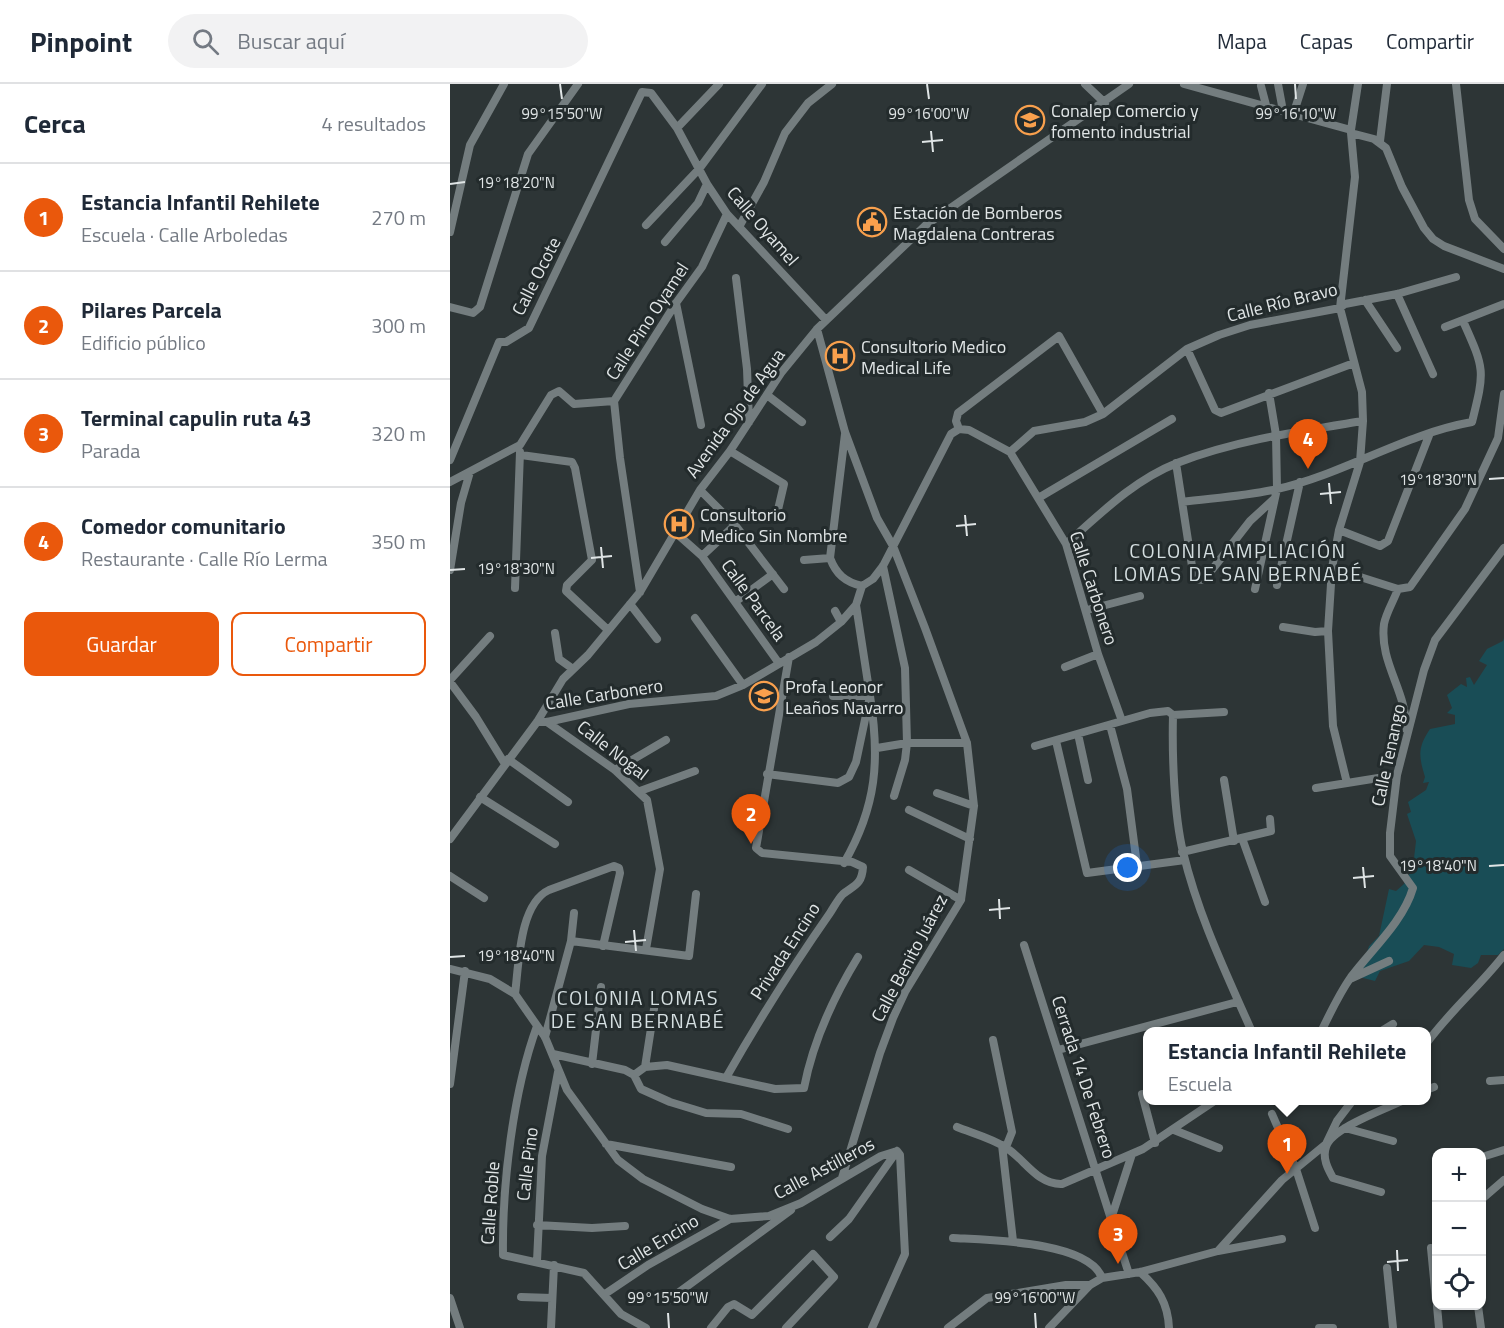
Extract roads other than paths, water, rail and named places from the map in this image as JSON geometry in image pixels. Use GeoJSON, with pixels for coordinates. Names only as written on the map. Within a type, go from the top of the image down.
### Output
{"type":"FeatureCollection","features":[{"type":"Feature","properties":{"kind":"street"},"geometry":{"type":"LineString","coordinates":[[450,231],[470,145],[504,84]]}},
{"type":"Feature","properties":{"kind":"street"},"geometry":{"type":"LineString","coordinates":[[450,307],[473,313],[480,307],[528,154],[578,84]]}},
{"type":"Feature","properties":{"kind":"street"},"geometry":{"type":"LineString","coordinates":[[677,128],[719,84]]}},
{"type":"Feature","properties":{"kind":"street"},"geometry":{"type":"LineString","coordinates":[[646,225],[699,169],[762,84]]}},
{"type":"Feature","properties":{"kind":"street"},"geometry":{"type":"LineString","coordinates":[[739,227],[764,182],[785,133],[808,103],[832,84]]}},
{"type":"Feature","properties":{"kind":"street"},"geometry":{"type":"LineString","coordinates":[[1085,84],[1105,103]]}},
{"type":"Feature","properties":{"kind":"street","name":"Avenida Ojo de Agua"},"geometry":{"type":"LineString","coordinates":[[450,839],[537,722],[563,679],[640,592],[700,490],[730,451],[767,395],[817,330],[926,225],[1105,103],[1128,84]]}},
{"type":"Feature","properties":{"kind":"street"},"geometry":{"type":"LineString","coordinates":[[1184,84],[1266,105],[1380,141],[1386,148],[1402,187],[1424,228],[1433,238],[1444,246],[1504,269]]}},
{"type":"Feature","properties":{"kind":"street"},"geometry":{"type":"LineString","coordinates":[[1278,84],[1283,111]]}},
{"type":"Feature","properties":{"kind":"street"},"geometry":{"type":"LineString","coordinates":[[1293,115],[1303,84]]}},
{"type":"Feature","properties":{"kind":"street"},"geometry":{"type":"LineString","coordinates":[[1347,783],[1333,726],[1328,631],[1332,568],[1339,530],[1360,462],[1364,404],[1340,309],[1356,177],[1351,131],[1358,84]]}},
{"type":"Feature","properties":{"kind":"street"},"geometry":{"type":"LineString","coordinates":[[1380,141],[1388,84]]}},
{"type":"Feature","properties":{"kind":"street"},"geometry":{"type":"LineString","coordinates":[[1456,84],[1469,200],[1475,219],[1504,249]]}},
{"type":"Feature","properties":{"kind":"street"},"geometry":{"type":"LineString","coordinates":[[1261,86],[1266,105]]}},
{"type":"Feature","properties":{"kind":"street","name":"Calle Oyamel"},"geometry":{"type":"LineString","coordinates":[[642,92],[651,93],[677,128],[707,184],[727,214],[826,320]]}},
{"type":"Feature","properties":{"kind":"street","name":"Calle Ocote"},"geometry":{"type":"LineString","coordinates":[[450,460],[499,342],[513,339],[530,327],[642,92]]}},
{"type":"Feature","properties":{"kind":"street"},"geometry":{"type":"LineString","coordinates":[[665,242],[698,203],[707,184]]}},
{"type":"Feature","properties":{"kind":"street","name":"Calle Pino Oyamel"},"geometry":{"type":"LineString","coordinates":[[640,592],[614,401],[676,303],[702,267],[727,214]]}},
{"type":"Feature","properties":{"kind":"street","name":"Calle Río Bravo"},"geometry":{"type":"LineString","coordinates":[[1010,452],[1034,431],[1085,422],[1103,414],[1187,350],[1250,325],[1340,309],[1346,304],[1397,294],[1456,277]]}},
{"type":"Feature","properties":{"kind":"street"},"geometry":{"type":"LineString","coordinates":[[736,278],[747,369],[749,422]]}},
{"type":"Feature","properties":{"kind":"street"},"geometry":{"type":"LineString","coordinates":[[1397,294],[1433,374]]}},
{"type":"Feature","properties":{"kind":"street"},"geometry":{"type":"LineString","coordinates":[[1365,300],[1397,348]]}},
{"type":"Feature","properties":{"kind":"street"},"geometry":{"type":"LineString","coordinates":[[676,303],[701,425]]}},
{"type":"Feature","properties":{"kind":"street"},"geometry":{"type":"LineString","coordinates":[[1445,327],[1504,304]]}},
{"type":"Feature","properties":{"kind":"street"},"geometry":{"type":"LineString","coordinates":[[1182,502],[1277,489],[1360,462],[1430,434],[1472,422],[1483,378],[1480,359],[1463,321]]}},
{"type":"Feature","properties":{"kind":"street"},"geometry":{"type":"LineString","coordinates":[[817,330],[845,432],[877,518],[893,546]]}},
{"type":"Feature","properties":{"kind":"street"},"geometry":{"type":"LineString","coordinates":[[845,432],[831,558],[834,569],[848,583],[861,586],[873,579],[882,566],[951,434],[958,429],[956,421],[958,413],[1059,336],[1103,414]]}},
{"type":"Feature","properties":{"kind":"street"},"geometry":{"type":"LineString","coordinates":[[1187,350],[1215,410],[1223,413],[1269,393],[1354,363]]}},
{"type":"Feature","properties":{"kind":"street"},"geometry":{"type":"LineString","coordinates":[[515,588],[520,446],[551,394],[559,391],[574,404],[614,401]]}},
{"type":"Feature","properties":{"kind":"street"},"geometry":{"type":"LineString","coordinates":[[1255,589],[1277,489],[1276,435],[1269,393]]}},
{"type":"Feature","properties":{"kind":"street"},"geometry":{"type":"LineString","coordinates":[[1332,568],[1398,589],[1410,587],[1465,509],[1498,438],[1504,394]]}},
{"type":"Feature","properties":{"kind":"street"},"geometry":{"type":"LineString","coordinates":[[767,395],[802,422]]}},
{"type":"Feature","properties":{"kind":"street"},"geometry":{"type":"LineString","coordinates":[[1040,497],[1172,419]]}},
{"type":"Feature","properties":{"kind":"street"},"geometry":{"type":"LineString","coordinates":[[1066,543],[1116,500],[1176,463],[1276,435],[1363,421]]}},
{"type":"Feature","properties":{"kind":"street","name":"Calle Carbonero"},"geometry":{"type":"LineString","coordinates":[[958,429],[969,430],[1010,452],[1040,497],[1066,543],[1098,654],[1122,721]]}},
{"type":"Feature","properties":{"kind":"street"},"geometry":{"type":"LineString","coordinates":[[1339,530],[1380,546],[1388,541],[1430,434]]}},
{"type":"Feature","properties":{"kind":"street"},"geometry":{"type":"LineString","coordinates":[[450,482],[520,446]]}},
{"type":"Feature","properties":{"kind":"street"},"geometry":{"type":"LineString","coordinates":[[730,451],[784,484],[777,514]]}},
{"type":"Feature","properties":{"kind":"street"},"geometry":{"type":"LineString","coordinates":[[520,455],[572,462],[592,560],[567,585],[566,591],[608,630]]}},
{"type":"Feature","properties":{"kind":"street"},"geometry":{"type":"LineString","coordinates":[[1176,463],[1194,579],[1204,580],[1250,521],[1274,499]]}},
{"type":"Feature","properties":{"kind":"street"},"geometry":{"type":"LineString","coordinates":[[450,570],[461,503],[470,472]]}},
{"type":"Feature","properties":{"kind":"street"},"geometry":{"type":"LineString","coordinates":[[1276,585],[1300,482]]}},
{"type":"Feature","properties":{"kind":"street"},"geometry":{"type":"LineString","coordinates":[[700,490],[735,525],[784,589]]}},
{"type":"Feature","properties":{"kind":"street"},"geometry":{"type":"LineString","coordinates":[[702,556],[735,525]]}},
{"type":"Feature","properties":{"kind":"street","name":"Calle Parcela"},"geometry":{"type":"LineString","coordinates":[[676,533],[702,556],[778,662]]}},
{"type":"Feature","properties":{"kind":"street","name":"Calle Benito Juárez"},"geometry":{"type":"LineString","coordinates":[[842,1178],[892,1018],[905,992],[961,900],[974,806],[967,743],[893,546]]}},
{"type":"Feature","properties":{"kind":"street","name":"Calle Tenango"},"geometry":{"type":"LineString","coordinates":[[1324,1027],[1349,980],[1399,916],[1413,888],[1390,856],[1391,808],[1397,775],[1424,670],[1435,640],[1504,548]]}},
{"type":"Feature","properties":{"kind":"street"},"geometry":{"type":"LineString","coordinates":[[804,560],[831,558]]}},
{"type":"Feature","properties":{"kind":"street"},"geometry":{"type":"LineString","coordinates":[[882,566],[904,668],[907,743],[905,760],[894,796]]}},
{"type":"Feature","properties":{"kind":"street"},"geometry":{"type":"LineString","coordinates":[[735,602],[772,574]]}},
{"type":"Feature","properties":{"kind":"street","name":"Calle Carbonero"},"geometry":{"type":"LineString","coordinates":[[537,722],[547,722],[629,704],[716,696],[743,685],[778,662],[816,642],[841,622],[856,605],[861,586]]}},
{"type":"Feature","properties":{"kind":"street"},"geometry":{"type":"LineString","coordinates":[[1398,589],[1384,622],[1383,644],[1388,667],[1405,707],[1405,751]]}},
{"type":"Feature","properties":{"kind":"street"},"geometry":{"type":"LineString","coordinates":[[1087,610],[1140,596]]}},
{"type":"Feature","properties":{"kind":"street"},"geometry":{"type":"LineString","coordinates":[[630,604],[657,639]]}},
{"type":"Feature","properties":{"kind":"street"},"geometry":{"type":"LineString","coordinates":[[789,657],[756,848],[762,853],[844,863],[857,837],[877,769],[877,748],[856,605]]}},
{"type":"Feature","properties":{"kind":"street"},"geometry":{"type":"LineString","coordinates":[[835,611],[841,622]]}},
{"type":"Feature","properties":{"kind":"street"},"geometry":{"type":"LineString","coordinates":[[695,618],[743,685]]}},
{"type":"Feature","properties":{"kind":"street"},"geometry":{"type":"LineString","coordinates":[[1282,627],[1316,632],[1328,631]]}},
{"type":"Feature","properties":{"kind":"street"},"geometry":{"type":"LineString","coordinates":[[555,633],[559,659],[573,669]]}},
{"type":"Feature","properties":{"kind":"street"},"geometry":{"type":"LineString","coordinates":[[490,636],[450,681],[506,761],[568,802]]}},
{"type":"Feature","properties":{"kind":"street"},"geometry":{"type":"LineString","coordinates":[[1065,667],[1098,654]]}},
{"type":"Feature","properties":{"kind":"street"},"geometry":{"type":"LineString","coordinates":[[833,696],[870,696]]}},
{"type":"Feature","properties":{"kind":"street"},"geometry":{"type":"LineString","coordinates":[[767,774],[838,783],[849,777],[856,762],[870,696]]}},
{"type":"Feature","properties":{"kind":"street"},"geometry":{"type":"LineString","coordinates":[[1035,746],[1165,711],[1173,716],[1224,712]]}},
{"type":"Feature","properties":{"kind":"street"},"geometry":{"type":"LineString","coordinates":[[1173,716],[1173,765],[1184,856],[1216,953],[1250,1027]]}},
{"type":"Feature","properties":{"kind":"street","name":"Calle Nogal"},"geometry":{"type":"LineString","coordinates":[[547,722],[615,770],[647,800],[660,869],[646,949]]}},
{"type":"Feature","properties":{"kind":"street"},"geometry":{"type":"LineString","coordinates":[[1110,725],[1126,789],[1137,865]]}},
{"type":"Feature","properties":{"kind":"street"},"geometry":{"type":"LineString","coordinates":[[1078,734],[1088,780]]}},
{"type":"Feature","properties":{"kind":"street"},"geometry":{"type":"LineString","coordinates":[[615,770],[666,740]]}},
{"type":"Feature","properties":{"kind":"street"},"geometry":{"type":"LineString","coordinates":[[1056,741],[1087,873],[1184,856],[1271,831],[1270,819]]}},
{"type":"Feature","properties":{"kind":"street"},"geometry":{"type":"LineString","coordinates":[[877,748],[907,743],[967,743]]}},
{"type":"Feature","properties":{"kind":"street"},"geometry":{"type":"LineString","coordinates":[[640,791],[695,771]]}},
{"type":"Feature","properties":{"kind":"street"},"geometry":{"type":"LineString","coordinates":[[1316,788],[1397,775]]}},
{"type":"Feature","properties":{"kind":"street"},"geometry":{"type":"LineString","coordinates":[[1224,780],[1238,839],[1265,902]]}},
{"type":"Feature","properties":{"kind":"street"},"geometry":{"type":"LineString","coordinates":[[937,793],[974,806]]}},
{"type":"Feature","properties":{"kind":"street"},"geometry":{"type":"LineString","coordinates":[[480,797],[555,844]]}},
{"type":"Feature","properties":{"kind":"street"},"geometry":{"type":"LineString","coordinates":[[909,810],[970,839]]}},
{"type":"Feature","properties":{"kind":"street","name":"Privada Encino"},"geometry":{"type":"LineString","coordinates":[[727,1077],[754,1029],[826,918],[842,895],[857,887],[862,877],[862,867],[852,862],[844,863]]}},
{"type":"Feature","properties":{"kind":"street"},"geometry":{"type":"LineString","coordinates":[[515,994],[527,916],[539,895],[614,866],[619,868],[620,873],[603,946]]}},
{"type":"Feature","properties":{"kind":"street"},"geometry":{"type":"LineString","coordinates":[[909,870],[961,900]]}},
{"type":"Feature","properties":{"kind":"street"},"geometry":{"type":"LineString","coordinates":[[450,876],[484,898]]}},
{"type":"Feature","properties":{"kind":"street"},"geometry":{"type":"LineString","coordinates":[[571,941],[689,956],[696,894]]}},
{"type":"Feature","properties":{"kind":"street"},"geometry":{"type":"LineString","coordinates":[[545,1037],[571,941],[574,913]]}},
{"type":"Feature","properties":{"kind":"street","name":"Cerrada 14 De Febrero"},"geometry":{"type":"LineString","coordinates":[[1024,945],[1129,1274]]}},
{"type":"Feature","properties":{"kind":"street"},"geometry":{"type":"LineString","coordinates":[[1431,1037],[1440,1024],[1484,980],[1504,955]]}},
{"type":"Feature","properties":{"kind":"street"},"geometry":{"type":"LineString","coordinates":[[633,1074],[645,1067],[667,1065],[775,1089],[804,1088],[818,1035],[832,1003],[858,957]]}},
{"type":"Feature","properties":{"kind":"street"},"geometry":{"type":"LineString","coordinates":[[1349,980],[1389,961]]}},
{"type":"Feature","properties":{"kind":"street","name":"Calle Astilleros"},"geometry":{"type":"LineString","coordinates":[[450,969],[490,979],[515,994],[545,1037],[558,1072],[581,1113],[618,1160],[643,1179],[702,1209],[730,1219],[769,1216],[801,1203],[881,1156],[897,1151]]}},
{"type":"Feature","properties":{"kind":"street"},"geometry":{"type":"LineString","coordinates":[[450,1084],[465,971]]}},
{"type":"Feature","properties":{"kind":"street"},"geometry":{"type":"LineString","coordinates":[[592,1064],[601,987]]}},
{"type":"Feature","properties":{"kind":"street"},"geometry":{"type":"LineString","coordinates":[[1144,1027],[1237,1002]]}},
{"type":"Feature","properties":{"kind":"street"},"geometry":{"type":"LineString","coordinates":[[645,1067],[654,1009]]}},
{"type":"Feature","properties":{"kind":"street"},"geometry":{"type":"LineString","coordinates":[[1388,1027],[1393,1024]]}},
{"type":"Feature","properties":{"kind":"street","name":"Calle Roble"},"geometry":{"type":"LineString","coordinates":[[537,1026],[530,1044],[514,1119],[502,1221],[504,1255],[584,1273],[621,1314],[640,1327]]}},
{"type":"Feature","properties":{"kind":"street"},"geometry":{"type":"LineString","coordinates":[[1058,1050],[1143,1027]]}},
{"type":"Feature","properties":{"kind":"street"},"geometry":{"type":"LineString","coordinates":[[993,1040],[1012,1132],[1004,1146],[1013,1240]]}},
{"type":"Feature","properties":{"kind":"street"},"geometry":{"type":"LineString","coordinates":[[553,1054],[626,1070],[633,1074],[641,1089],[670,1102],[706,1113],[741,1114],[788,1129]]}},
{"type":"Feature","properties":{"kind":"street","name":"Calle Pino"},"geometry":{"type":"LineString","coordinates":[[537,1261],[542,1156],[558,1072]]}},
{"type":"Feature","properties":{"kind":"street"},"geometry":{"type":"LineString","coordinates":[[1490,1081],[1504,1080]]}},
{"type":"Feature","properties":{"kind":"street"},"geometry":{"type":"LineString","coordinates":[[1145,1105],[1155,1143]]}},
{"type":"Feature","properties":{"kind":"street"},"geometry":{"type":"LineString","coordinates":[[957,1127],[1004,1146],[1029,1169],[1054,1184],[1062,1184],[1155,1143],[1208,1105]]}},
{"type":"Feature","properties":{"kind":"street"},"geometry":{"type":"LineString","coordinates":[[1350,1105],[1337,1120],[1324,1154],[1333,1178],[1381,1192]]}},
{"type":"Feature","properties":{"kind":"street"},"geometry":{"type":"LineString","coordinates":[[1218,1251],[1282,1180],[1345,1128],[1395,1105]]}},
{"type":"Feature","properties":{"kind":"street"},"geometry":{"type":"LineString","coordinates":[[1272,1114],[1296,1169],[1315,1228]]}},
{"type":"Feature","properties":{"kind":"street"},"geometry":{"type":"LineString","coordinates":[[1345,1128],[1394,1141]]}},
{"type":"Feature","properties":{"kind":"street"},"geometry":{"type":"LineString","coordinates":[[1174,1130],[1219,1148]]}},
{"type":"Feature","properties":{"kind":"street"},"geometry":{"type":"LineString","coordinates":[[606,1144],[731,1167]]}},
{"type":"Feature","properties":{"kind":"street"},"geometry":{"type":"LineString","coordinates":[[1486,1156],[1504,1150]]}},
{"type":"Feature","properties":{"kind":"street"},"geometry":{"type":"LineString","coordinates":[[830,1237],[849,1219],[897,1151],[900,1155],[905,1254],[872,1328]]}},
{"type":"Feature","properties":{"kind":"street"},"geometry":{"type":"LineString","coordinates":[[1111,1219],[1132,1154]]}},
{"type":"Feature","properties":{"kind":"street"},"geometry":{"type":"LineString","coordinates":[[1486,1196],[1504,1180]]}},
{"type":"Feature","properties":{"kind":"street"},"geometry":{"type":"LineString","coordinates":[[667,1301],[801,1203]]}},
{"type":"Feature","properties":{"kind":"street","name":"Calle Encino"},"geometry":{"type":"LineString","coordinates":[[605,1294],[648,1265],[730,1219]]}},
{"type":"Feature","properties":{"kind":"street"},"geometry":{"type":"LineString","coordinates":[[537,1225],[592,1228],[625,1226]]}},
{"type":"Feature","properties":{"kind":"street"},"geometry":{"type":"LineString","coordinates":[[953,1238],[1013,1240],[1048,1247],[1092,1264],[1099,1269],[1102,1278]]}},
{"type":"Feature","properties":{"kind":"street"},"geometry":{"type":"LineString","coordinates":[[1054,1327],[1090,1286],[1102,1278],[1140,1272],[1218,1251],[1282,1239]]}},
{"type":"Feature","properties":{"kind":"street"},"geometry":{"type":"LineString","coordinates":[[1431,1248],[1432,1257]]}},
{"type":"Feature","properties":{"kind":"street"},"geometry":{"type":"LineString","coordinates":[[711,1328],[728,1307],[734,1304],[752,1315],[813,1254],[834,1277],[786,1328]]}},
{"type":"Feature","properties":{"kind":"street"},"geometry":{"type":"LineString","coordinates":[[550,1328],[554,1265]]}},
{"type":"Feature","properties":{"kind":"street"},"geometry":{"type":"LineString","coordinates":[[1387,1268],[1393,1328]]}},
{"type":"Feature","properties":{"kind":"street"},"geometry":{"type":"LineString","coordinates":[[1140,1272],[1157,1287],[1166,1306],[1169,1328]]}},
{"type":"Feature","properties":{"kind":"street"},"geometry":{"type":"LineString","coordinates":[[948,1328],[987,1298],[1055,1287],[1090,1286]]}},
{"type":"Feature","properties":{"kind":"street"},"geometry":{"type":"LineString","coordinates":[[521,1297],[552,1298]]}},
{"type":"Feature","properties":{"kind":"street"},"geometry":{"type":"LineString","coordinates":[[450,1298],[460,1328]]}},
{"type":"Feature","properties":{"kind":"street"},"geometry":{"type":"LineString","coordinates":[[1437,1310],[1439,1328]]}},
{"type":"Feature","properties":{"kind":"street"},"geometry":{"type":"LineString","coordinates":[[1479,1310],[1481,1328]]}},
{"type":"Feature","properties":{"kind":"street"},"geometry":{"type":"LineString","coordinates":[[1318,1328],[1333,1328]]}},
{"type":"Feature","properties":{"kind":"place","name":"Conalep Comercio y fomento industrial"},"geometry":{"type":"Point","coordinates":[1030,120]}},
{"type":"Feature","properties":{"kind":"place","name":"Estación de Bomberos Magdalena Contreras"},"geometry":{"type":"Point","coordinates":[872,222]}},
{"type":"Feature","properties":{"kind":"place","name":"Consultorio Medico Medical Life"},"geometry":{"type":"Point","coordinates":[840,356]}},
{"type":"Feature","properties":{"kind":"place","name":"Comedor comunitario"},"geometry":{"type":"Point","coordinates":[1308,469]}},
{"type":"Feature","properties":{"kind":"place","name":"Consultorio Medico Sin Nombre"},"geometry":{"type":"Point","coordinates":[679,524]}},
{"type":"Feature","properties":{"kind":"place","name":"Profa Leonor Leaños Navarro"},"geometry":{"type":"Point","coordinates":[764,696]}},
{"type":"Feature","properties":{"kind":"place","name":"Pilares Parcela"},"geometry":{"type":"Point","coordinates":[751,844]}},
{"type":"Feature","properties":{"kind":"place","name":"Estancia Infantil Rehilete"},"geometry":{"type":"Point","coordinates":[1287,1174]}},
{"type":"Feature","properties":{"kind":"place","name":"Terminal capulin ruta 43"},"geometry":{"type":"Point","coordinates":[1118,1264]}},
{"type":"Feature","properties":{"kind":"district","name":"COLONIA AMPLIACIÓN LOMAS DE SAN BERNABÉ"},"geometry":{"type":"Point","coordinates":[1238,562]}},
{"type":"Feature","properties":{"kind":"district","name":"COLONIA LOMAS DE SAN BERNABÉ"},"geometry":{"type":"Point","coordinates":[638,1008]}}]}
